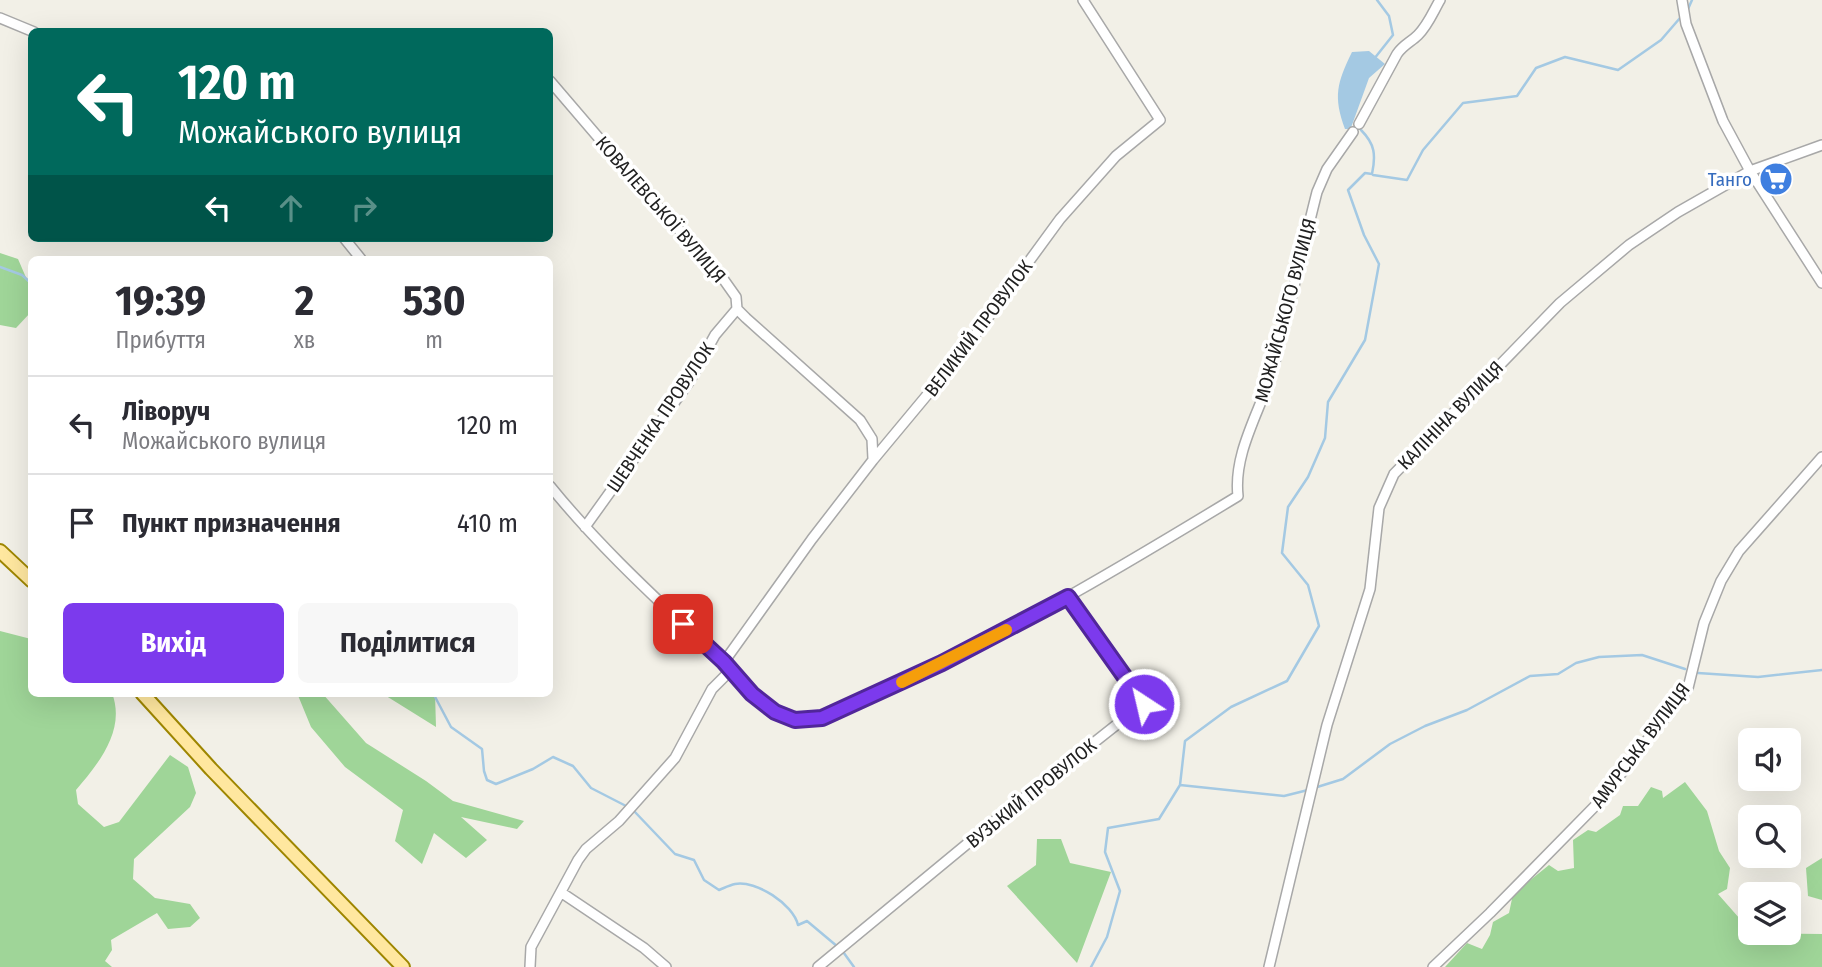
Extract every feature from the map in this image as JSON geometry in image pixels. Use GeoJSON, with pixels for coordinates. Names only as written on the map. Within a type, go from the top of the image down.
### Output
{"type":"FeatureCollection","features":[{"type":"Feature","properties":{"kind":"main road"},"geometry":{"type":"LineString","coordinates":[[0,551],[28,576]]}},
{"type":"Feature","properties":{"kind":"main road"},"geometry":{"type":"LineString","coordinates":[[146,697],[211,769],[403,967]]}},
{"type":"Feature","properties":{"kind":"street","name":"ВЕЛИКИЙ ПРОВУЛОК"},"geometry":{"type":"LineString","coordinates":[[724,662],[812,539],[873,460],[962,353],[1060,219],[1116,156],[1160,120],[1083,0]]}},
{"type":"Feature","properties":{"kind":"street","name":"МОЖАЙСЬКОГО ВУЛИЦЯ"},"geometry":{"type":"LineString","coordinates":[[553,490],[643,587],[724,662],[752,694],[775,712],[795,720],[822,718],[942,663],[1068,597],[1238,496],[1236,479],[1245,443],[1272,370],[1317,192],[1326,169],[1356,128],[1397,54],[1425,27],[1440,0]]}},
{"type":"Feature","properties":{"kind":"street"},"geometry":{"type":"LineString","coordinates":[[1682,0],[1686,24],[1723,121],[1750,171],[1822,283]]}},
{"type":"Feature","properties":{"kind":"street"},"geometry":{"type":"LineString","coordinates":[[0,18],[28,30]]}},
{"type":"Feature","properties":{"kind":"street","name":"КОВАЛЕВСЬКОЇ ВУЛИЦЯ"},"geometry":{"type":"LineString","coordinates":[[553,85],[657,206],[719,273],[736,297],[737,309],[763,336],[860,420],[872,439],[873,460]]}},
{"type":"Feature","properties":{"kind":"street","name":"КАЛІНІНА ВУЛИЦЯ"},"geometry":{"type":"LineString","coordinates":[[1269,967],[1327,725],[1370,589],[1379,508],[1394,474],[1560,303],[1629,245],[1678,212],[1750,171],[1822,145]]}},
{"type":"Feature","properties":{"kind":"street"},"geometry":{"type":"LineString","coordinates":[[347,242],[359,256]]}},
{"type":"Feature","properties":{"kind":"street","name":"ШЕВЧЕНКА ПРОВУЛОК"},"geometry":{"type":"LineString","coordinates":[[585,527],[689,382],[715,335],[737,309]]}},
{"type":"Feature","properties":{"kind":"street","name":"АМУРСЬКА ВУЛИЦЯ"},"geometry":{"type":"LineString","coordinates":[[1433,967],[1598,803],[1688,688],[1704,623],[1721,581],[1757,529],[1822,457]]}},
{"type":"Feature","properties":{"kind":"street","name":"ВУЗЬКИЙ ПРОВУЛОК"},"geometry":{"type":"LineString","coordinates":[[818,967],[996,820],[1144,704],[1068,597]]}},
{"type":"Feature","properties":{"kind":"street"},"geometry":{"type":"LineString","coordinates":[[530,967],[531,947],[586,849],[620,821],[675,758],[712,690],[730,671]]}},
{"type":"Feature","properties":{"kind":"street"},"geometry":{"type":"LineString","coordinates":[[562,893],[644,948],[666,967]]}},
{"type":"Feature","properties":{"kind":"green space"},"geometry":{"type":"Polygon","coordinates":[[[0,253],[18,259],[28,282],[28,315],[16,328],[0,325],[0,253]]]}},
{"type":"Feature","properties":{"kind":"green space"},"geometry":{"type":"Polygon","coordinates":[[[0,631],[28,638],[28,697],[113,697],[116,720],[113,733],[101,757],[76,790],[78,804],[104,827],[119,822],[170,755],[188,767],[196,793],[190,807],[134,859],[133,879],[155,898],[190,904],[200,918],[190,927],[168,929],[157,913],[111,940],[112,950],[105,961],[112,967],[0,967],[0,631]]]}},
{"type":"Feature","properties":{"kind":"green space"},"geometry":{"type":"Polygon","coordinates":[[[299,697],[326,697],[366,743],[453,801],[524,821],[517,829],[461,817],[487,840],[466,858],[434,833],[422,864],[395,841],[403,810],[345,767],[311,727],[299,697]]]}},
{"type":"Feature","properties":{"kind":"green space"},"geometry":{"type":"Polygon","coordinates":[[[388,697],[435,697],[436,727],[388,697]]]}},
{"type":"Feature","properties":{"kind":"green space"},"geometry":{"type":"Polygon","coordinates":[[[1685,782],[1707,811],[1719,851],[1730,868],[1727,889],[1718,894],[1738,917],[1738,945],[1801,945],[1801,934],[1822,934],[1822,967],[1445,967],[1467,943],[1482,949],[1490,935],[1493,922],[1509,913],[1513,894],[1549,865],[1558,871],[1574,868],[1573,840],[1588,830],[1596,832],[1620,815],[1623,806],[1638,806],[1651,787],[1662,791],[1663,798],[1685,782]]]}},
{"type":"Feature","properties":{"kind":"green space"},"geometry":{"type":"Polygon","coordinates":[[[1037,839],[1061,839],[1070,863],[1111,872],[1077,963],[1007,886],[1036,865],[1037,839]]]}},
{"type":"Feature","properties":{"kind":"green space"},"geometry":{"type":"Polygon","coordinates":[[[1822,858],[1822,900],[1808,896],[1806,868],[1822,858]]]}},
{"type":"Feature","properties":{"kind":"water"},"geometry":{"type":"Polygon","coordinates":[[[1369,51],[1385,64],[1369,78],[1352,125],[1350,129],[1345,129],[1338,98],[1340,81],[1352,52],[1369,51]]]}},
{"type":"Feature","properties":{"kind":"waterway"},"geometry":{"type":"LineString","coordinates":[[1374,59],[1393,35],[1389,16],[1377,0]]}},
{"type":"Feature","properties":{"kind":"waterway"},"geometry":{"type":"LineString","coordinates":[[1688,9],[1692,0]]}},
{"type":"Feature","properties":{"kind":"waterway"},"geometry":{"type":"LineString","coordinates":[[1373,175],[1407,180],[1423,150],[1463,103],[1517,96],[1536,68],[1565,57],[1618,70],[1661,40],[1680,18]]}},
{"type":"Feature","properties":{"kind":"waterway"},"geometry":{"type":"LineString","coordinates":[[1091,967],[1107,937],[1120,891],[1105,852],[1108,828],[1159,819],[1180,785],[1185,741],[1231,707],[1287,681],[1319,626],[1308,585],[1282,553],[1288,507],[1308,477],[1325,438],[1328,402],[1365,340],[1379,264],[1364,235],[1348,190],[1365,173],[1372,174],[1373,150],[1361,130]]}},
{"type":"Feature","properties":{"kind":"waterway"},"geometry":{"type":"LineString","coordinates":[[0,267],[22,275],[28,280]]}},
{"type":"Feature","properties":{"kind":"waterway"},"geometry":{"type":"LineString","coordinates":[[1314,788],[1343,779],[1390,744],[1425,726],[1467,710],[1530,676],[1558,674],[1576,663],[1599,657],[1642,655],[1685,669]]}},
{"type":"Feature","properties":{"kind":"waterway"},"geometry":{"type":"LineString","coordinates":[[1698,673],[1758,677],[1822,670]]}},
{"type":"Feature","properties":{"kind":"waterway"},"geometry":{"type":"LineString","coordinates":[[435,697],[451,727],[482,749],[487,780],[496,784],[533,769],[553,757],[573,766],[591,788],[628,807]]}},
{"type":"Feature","properties":{"kind":"waterway"},"geometry":{"type":"LineString","coordinates":[[1180,785],[1284,796],[1308,790]]}},
{"type":"Feature","properties":{"kind":"waterway"},"geometry":{"type":"LineString","coordinates":[[634,811],[675,854],[694,860],[704,880],[719,890],[733,884],[744,884],[763,890],[789,909],[798,925],[807,921],[838,947]]}},
{"type":"Feature","properties":{"kind":"waterway"},"geometry":{"type":"LineString","coordinates":[[841,949],[854,967]]}},
{"type":"Feature","properties":{"kind":"slow traffic"},"geometry":{"type":"LineString","coordinates":[[902,682],[1006,630]]}},
{"type":"Feature","properties":{"kind":"place","name":"Танго"},"geometry":{"type":"Point","coordinates":[1776,179]}},
{"type":"Feature","properties":{"kind":"route"},"geometry":{"type":"LineString","coordinates":[[683,624],[724,662],[752,694],[775,712],[795,720],[822,718],[942,663],[1068,597],[1144,704]]}}]}
